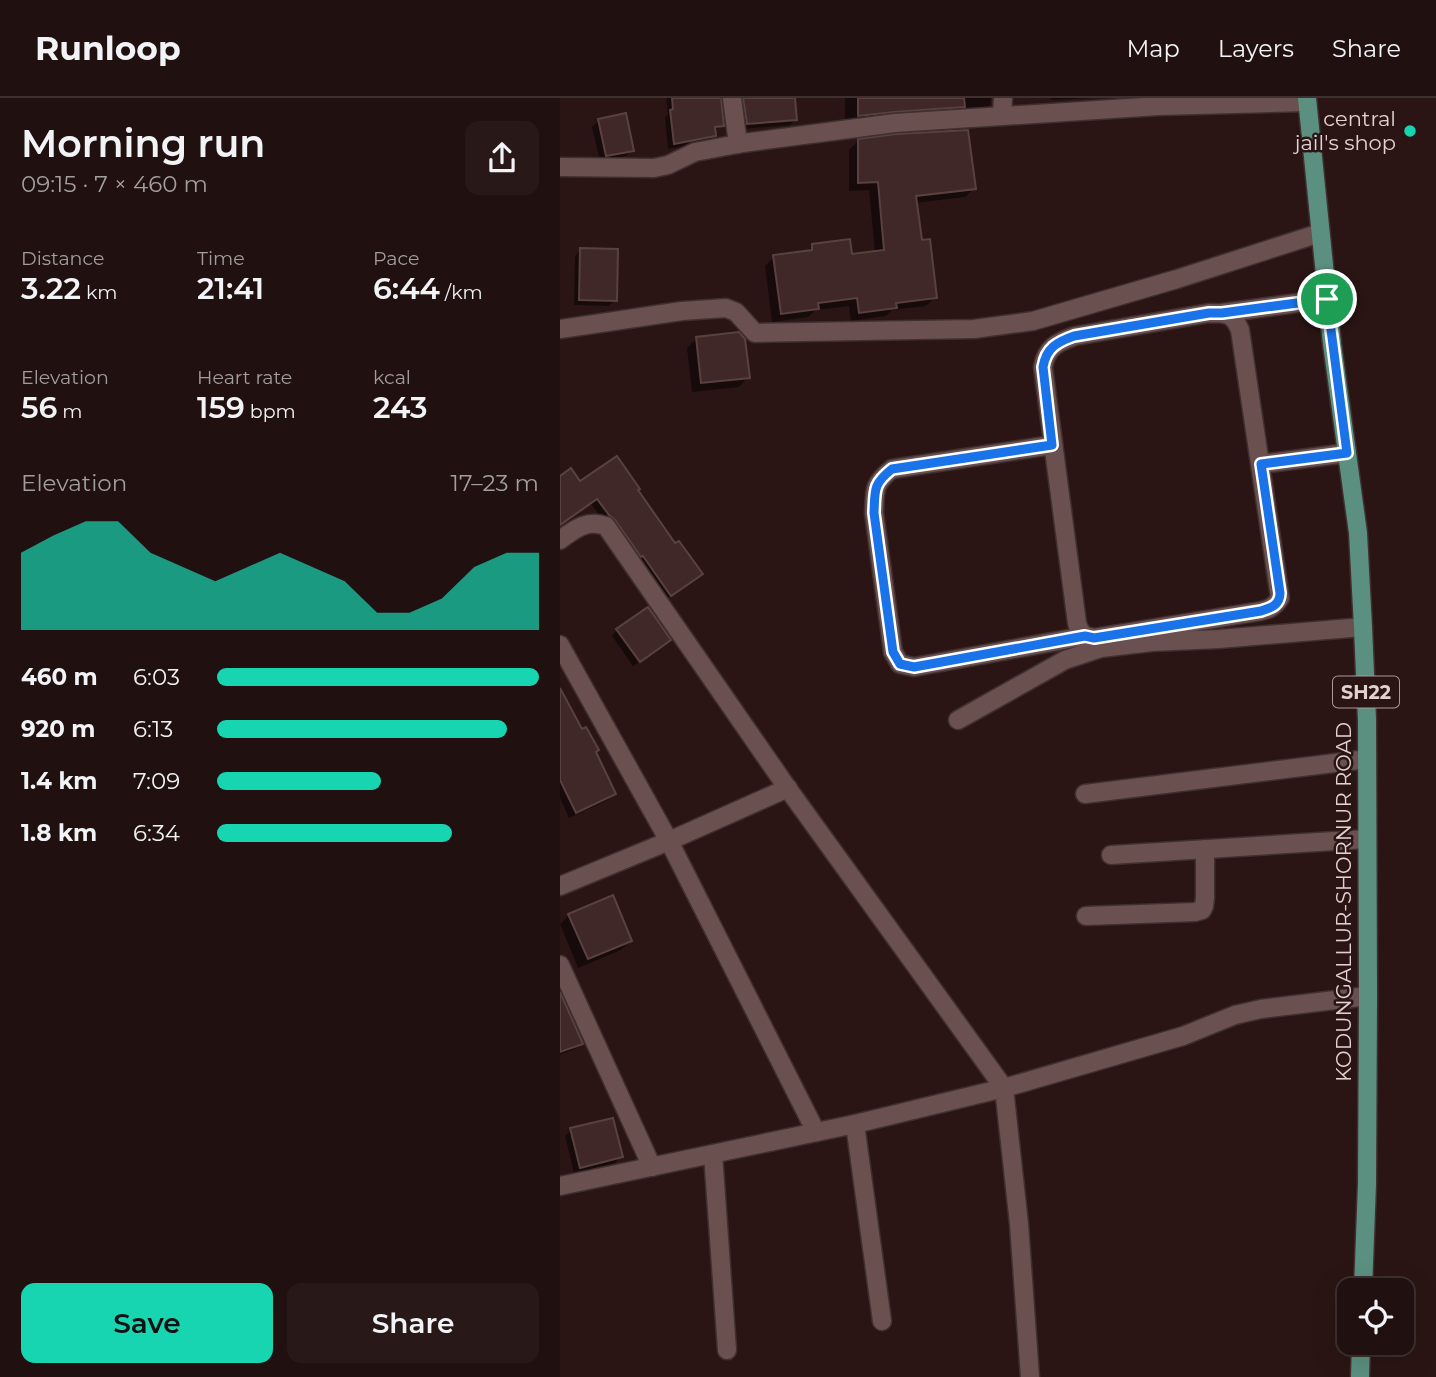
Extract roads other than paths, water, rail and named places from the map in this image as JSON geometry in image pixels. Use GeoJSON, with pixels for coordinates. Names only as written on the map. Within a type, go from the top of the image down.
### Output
{"type":"FeatureCollection","features":[{"type":"Feature","properties":{"kind":"main road","name":"KODUNGALLUR-SHORNUR ROAD"},"geometry":{"type":"LineString","coordinates":[[1307,100],[1327,299],[1358,533],[1363,627],[1367,720],[1368,996],[1363,1278]]}},
{"type":"Feature","properties":{"kind":"main road"},"geometry":{"type":"LineString","coordinates":[[1360,1377],[1361,1355]]}},
{"type":"Feature","properties":{"kind":"street"},"geometry":{"type":"LineString","coordinates":[[732,98],[738,144]]}},
{"type":"Feature","properties":{"kind":"street"},"geometry":{"type":"LineString","coordinates":[[560,167],[654,168],[695,152],[738,144],[1002,107],[1159,106],[1307,100]]}},
{"type":"Feature","properties":{"kind":"street"},"geometry":{"type":"LineString","coordinates":[[560,329],[682,310],[726,307],[736,312],[755,333],[974,329],[1032,321],[1177,279],[1320,233]]}},
{"type":"Feature","properties":{"kind":"street"},"geometry":{"type":"LineString","coordinates":[[1085,636],[1079,631],[1077,623],[1052,445],[1043,367],[1045,356],[1061,341],[1074,336],[1209,313],[1327,299]]}},
{"type":"Feature","properties":{"kind":"street"},"geometry":{"type":"LineString","coordinates":[[1052,445],[892,469],[879,480],[874,513],[893,652],[900,664],[914,667],[1085,636],[1094,638],[1261,611],[1270,609],[1277,603],[1280,593],[1240,330],[1231,316],[1222,313]]}},
{"type":"Feature","properties":{"kind":"street"},"geometry":{"type":"LineString","coordinates":[[1261,464],[1347,453]]}},
{"type":"Feature","properties":{"kind":"street"},"geometry":{"type":"LineString","coordinates":[[560,540],[590,523],[599,523],[606,527],[788,788],[1004,1088],[1019,1224],[1030,1377]]}},
{"type":"Feature","properties":{"kind":"street"},"geometry":{"type":"LineString","coordinates":[[958,720],[1065,660],[1101,648],[1363,627]]}},
{"type":"Feature","properties":{"kind":"street"},"geometry":{"type":"LineString","coordinates":[[560,645],[669,841],[816,1132]]}},
{"type":"Feature","properties":{"kind":"street"},"geometry":{"type":"LineString","coordinates":[[1085,794],[1367,759]]}},
{"type":"Feature","properties":{"kind":"street"},"geometry":{"type":"LineString","coordinates":[[560,886],[788,788]]}},
{"type":"Feature","properties":{"kind":"street"},"geometry":{"type":"LineString","coordinates":[[1111,855],[1367,839]]}},
{"type":"Feature","properties":{"kind":"street"},"geometry":{"type":"LineString","coordinates":[[1086,916],[1202,910],[1205,906],[1205,849]]}},
{"type":"Feature","properties":{"kind":"street"},"geometry":{"type":"LineString","coordinates":[[560,965],[652,1167]]}},
{"type":"Feature","properties":{"kind":"street"},"geometry":{"type":"LineString","coordinates":[[560,1186],[855,1124],[1004,1088],[1183,1036],[1235,1015],[1261,1009],[1368,996]]}},
{"type":"Feature","properties":{"kind":"street"},"geometry":{"type":"LineString","coordinates":[[855,1124],[882,1321]]}},
{"type":"Feature","properties":{"kind":"street"},"geometry":{"type":"LineString","coordinates":[[713,1154],[727,1350]]}},
{"type":"Feature","properties":{"kind":"place","name":"central jail's shop"},"geometry":{"type":"Point","coordinates":[1410,131]}}]}
